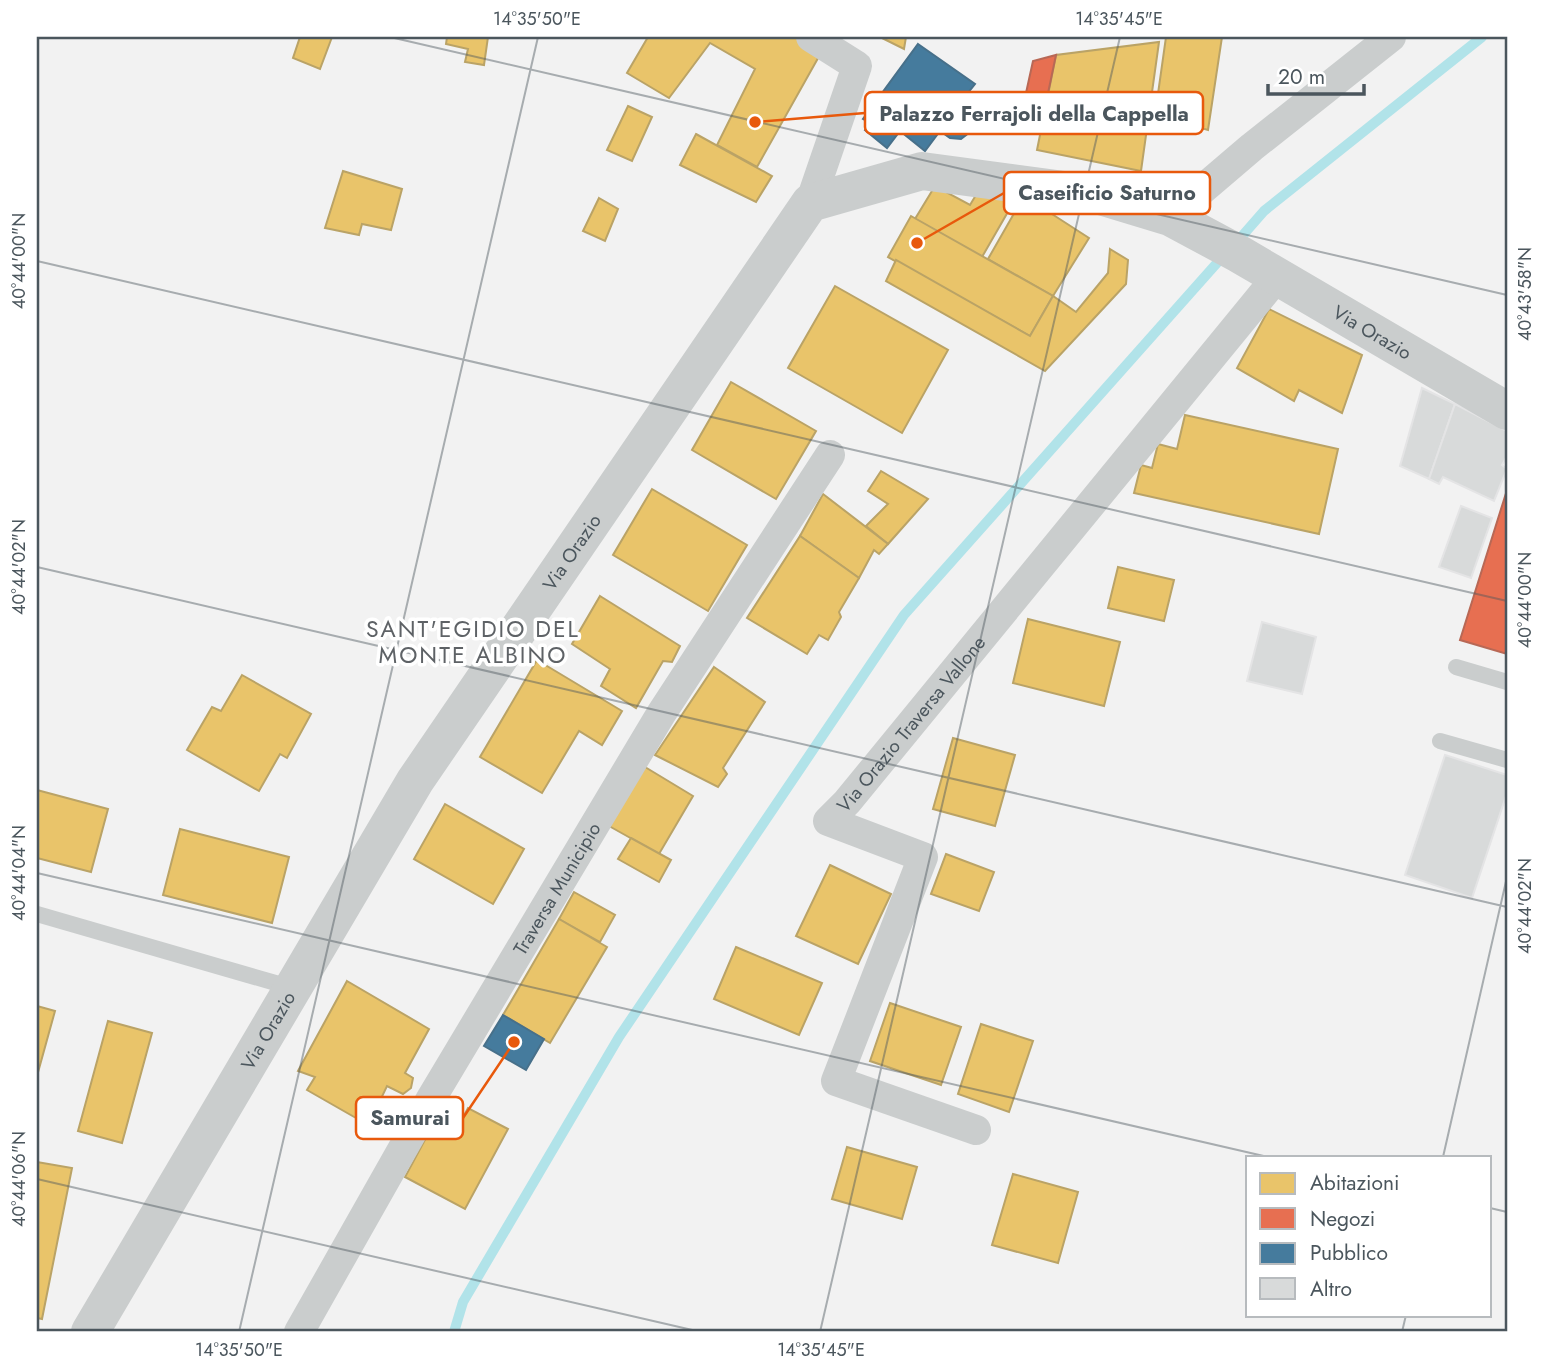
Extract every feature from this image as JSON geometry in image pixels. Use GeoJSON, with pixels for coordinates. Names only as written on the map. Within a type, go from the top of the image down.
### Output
{"type":"FeatureCollection","features":[{"type":"Feature","properties":{"kind":"street"},"geometry":{"type":"LineString","coordinates":[[810,202],[857,66],[811,37]]}},
{"type":"Feature","properties":{"kind":"street"},"geometry":{"type":"LineString","coordinates":[[810,202],[922,171],[1094,194],[1170,217],[1252,147],[1391,37]]}},
{"type":"Feature","properties":{"kind":"street","name":"Via Orazio"},"geometry":{"type":"LineString","coordinates":[[90,1332],[415,780],[810,202]]}},
{"type":"Feature","properties":{"kind":"street","name":"Via Orazio"},"geometry":{"type":"LineString","coordinates":[[1170,217],[1239,254],[1507,411]]}},
{"type":"Feature","properties":{"kind":"street","name":"Via Orazio Traversa Vallone"},"geometry":{"type":"LineString","coordinates":[[976,1130],[836,1081],[923,857],[828,821],[847,802],[1084,515],[1277,277]]}},
{"type":"Feature","properties":{"kind":"street","name":"Traversa Municipio"},"geometry":{"type":"LineString","coordinates":[[299,1332],[432,1097],[660,714],[830,455]]}},
{"type":"Feature","properties":{"kind":"lane"},"geometry":{"type":"LineString","coordinates":[[1456,667],[1507,682]]}},
{"type":"Feature","properties":{"kind":"lane"},"geometry":{"type":"LineString","coordinates":[[1440,741],[1507,760]]}},
{"type":"Feature","properties":{"kind":"lane"},"geometry":{"type":"LineString","coordinates":[[37,914],[293,988]]}},
{"type":"Feature","properties":{"kind":"building: Abitazioni"},"geometry":{"type":"Polygon","coordinates":[[[300,37],[332,37],[320,69],[293,58],[300,37]]]}},
{"type":"Feature","properties":{"kind":"building: Abitazioni"},"geometry":{"type":"Polygon","coordinates":[[[447,37],[488,37],[484,65],[465,62],[468,49],[446,44],[447,37]]]}},
{"type":"Feature","properties":{"kind":"building: Abitazioni"},"geometry":{"type":"Polygon","coordinates":[[[648,37],[801,37],[822,51],[757,167],[717,145],[755,69],[710,43],[669,98],[627,73],[648,37]]]}},
{"type":"Feature","properties":{"kind":"building: Abitazioni"},"geometry":{"type":"Polygon","coordinates":[[[880,37],[906,37],[904,49],[880,37]]]}},
{"type":"Feature","properties":{"kind":"building: Abitazioni"},"geometry":{"type":"Polygon","coordinates":[[[1166,37],[1222,37],[1208,130],[1155,115],[1166,37]]]}},
{"type":"Feature","properties":{"kind":"building: Abitazioni"},"geometry":{"type":"Polygon","coordinates":[[[1159,42],[1141,171],[1037,150],[1056,55],[1159,42]]]}},
{"type":"Feature","properties":{"kind":"building: Abitazioni"},"geometry":{"type":"Polygon","coordinates":[[[628,106],[652,117],[632,161],[607,150],[628,106]]]}},
{"type":"Feature","properties":{"kind":"building: Abitazioni"},"geometry":{"type":"Polygon","coordinates":[[[696,134],[772,176],[756,202],[680,165],[696,134]]]}},
{"type":"Feature","properties":{"kind":"building: Abitazioni"},"geometry":{"type":"Polygon","coordinates":[[[343,171],[402,189],[391,230],[362,224],[359,235],[325,228],[343,171]]]}},
{"type":"Feature","properties":{"kind":"building: Abitazioni"},"geometry":{"type":"Polygon","coordinates":[[[982,185],[1013,203],[982,257],[915,219],[935,186],[970,205],[982,185]]]}},
{"type":"Feature","properties":{"kind":"building: Abitazioni"},"geometry":{"type":"Polygon","coordinates":[[[1024,196],[1089,238],[1053,296],[988,259],[1024,196]]]}},
{"type":"Feature","properties":{"kind":"building: Abitazioni"},"geometry":{"type":"Polygon","coordinates":[[[599,198],[618,209],[605,241],[583,231],[599,198]]]}},
{"type":"Feature","properties":{"kind":"building: Abitazioni"},"geometry":{"type":"Polygon","coordinates":[[[911,216],[1053,296],[1030,336],[888,257],[911,216]]]}},
{"type":"Feature","properties":{"kind":"building: Abitazioni"},"geometry":{"type":"Polygon","coordinates":[[[1110,249],[1128,260],[1126,284],[1045,371],[886,281],[896,260],[1030,336],[1053,296],[1076,312],[1108,273],[1110,249]]]}},
{"type":"Feature","properties":{"kind":"building: Abitazioni"},"geometry":{"type":"Polygon","coordinates":[[[835,286],[948,350],[902,433],[788,368],[835,286]]]}},
{"type":"Feature","properties":{"kind":"building: Abitazioni"},"geometry":{"type":"Polygon","coordinates":[[[1269,309],[1362,355],[1342,413],[1299,390],[1294,401],[1237,368],[1269,309]]]}},
{"type":"Feature","properties":{"kind":"building: Abitazioni"},"geometry":{"type":"Polygon","coordinates":[[[731,382],[816,431],[776,499],[692,450],[731,382]]]}},
{"type":"Feature","properties":{"kind":"building: Abitazioni"},"geometry":{"type":"Polygon","coordinates":[[[1185,415],[1338,449],[1319,534],[1134,493],[1141,465],[1152,468],[1158,444],[1177,449],[1185,415]]]}},
{"type":"Feature","properties":{"kind":"building: Abitazioni"},"geometry":{"type":"Polygon","coordinates":[[[881,471],[928,499],[888,544],[866,526],[888,504],[868,491],[881,471]]]}},
{"type":"Feature","properties":{"kind":"building: Abitazioni"},"geometry":{"type":"Polygon","coordinates":[[[652,489],[747,545],[708,611],[613,555],[652,489]]]}},
{"type":"Feature","properties":{"kind":"building: Abitazioni"},"geometry":{"type":"Polygon","coordinates":[[[823,494],[888,544],[879,554],[874,550],[859,578],[800,536],[823,494]]]}},
{"type":"Feature","properties":{"kind":"building: Abitazioni"},"geometry":{"type":"Polygon","coordinates":[[[800,536],[859,578],[839,612],[841,617],[828,640],[819,635],[807,654],[747,618],[800,536]]]}},
{"type":"Feature","properties":{"kind":"building: Abitazioni"},"geometry":{"type":"Polygon","coordinates":[[[1118,567],[1174,580],[1164,621],[1108,608],[1118,567]]]}},
{"type":"Feature","properties":{"kind":"building: Abitazioni"},"geometry":{"type":"Polygon","coordinates":[[[600,596],[680,646],[672,662],[663,661],[636,708],[601,686],[610,669],[572,644],[600,596]]]}},
{"type":"Feature","properties":{"kind":"building: Abitazioni"},"geometry":{"type":"Polygon","coordinates":[[[1028,619],[1120,642],[1104,706],[1013,683],[1028,619]]]}},
{"type":"Feature","properties":{"kind":"building: Abitazioni"},"geometry":{"type":"Polygon","coordinates":[[[537,660],[622,711],[602,745],[579,731],[542,793],[480,757],[537,660]]]}},
{"type":"Feature","properties":{"kind":"building: Abitazioni"},"geometry":{"type":"Polygon","coordinates":[[[714,667],[765,702],[723,768],[727,774],[718,787],[655,755],[714,667]]]}},
{"type":"Feature","properties":{"kind":"building: Abitazioni"},"geometry":{"type":"Polygon","coordinates":[[[242,675],[311,714],[287,758],[280,754],[259,791],[187,750],[212,707],[221,711],[242,675]]]}},
{"type":"Feature","properties":{"kind":"building: Abitazioni"},"geometry":{"type":"Polygon","coordinates":[[[953,738],[1015,755],[995,826],[933,809],[953,738]]]}},
{"type":"Feature","properties":{"kind":"building: Abitazioni"},"geometry":{"type":"Polygon","coordinates":[[[645,767],[693,796],[659,854],[609,826],[645,767]]]}},
{"type":"Feature","properties":{"kind":"building: Abitazioni"},"geometry":{"type":"Polygon","coordinates":[[[37,790],[108,809],[91,872],[37,858],[37,790]]]}},
{"type":"Feature","properties":{"kind":"building: Abitazioni"},"geometry":{"type":"Polygon","coordinates":[[[445,804],[524,849],[493,904],[414,859],[445,804]]]}},
{"type":"Feature","properties":{"kind":"building: Abitazioni"},"geometry":{"type":"Polygon","coordinates":[[[180,829],[289,857],[272,923],[163,895],[180,829]]]}},
{"type":"Feature","properties":{"kind":"building: Abitazioni"},"geometry":{"type":"Polygon","coordinates":[[[631,838],[671,860],[659,882],[618,859],[631,838]]]}},
{"type":"Feature","properties":{"kind":"building: Abitazioni"},"geometry":{"type":"Polygon","coordinates":[[[946,854],[994,872],[979,911],[931,894],[946,854]]]}},
{"type":"Feature","properties":{"kind":"building: Abitazioni"},"geometry":{"type":"Polygon","coordinates":[[[830,865],[891,894],[858,964],[796,936],[830,865]]]}},
{"type":"Feature","properties":{"kind":"building: Abitazioni"},"geometry":{"type":"Polygon","coordinates":[[[574,892],[615,915],[600,942],[559,919],[574,892]]]}},
{"type":"Feature","properties":{"kind":"building: Abitazioni"},"geometry":{"type":"Polygon","coordinates":[[[559,919],[607,947],[550,1043],[503,1015],[559,919]]]}},
{"type":"Feature","properties":{"kind":"building: Abitazioni"},"geometry":{"type":"Polygon","coordinates":[[[736,947],[822,983],[799,1035],[714,999],[736,947]]]}},
{"type":"Feature","properties":{"kind":"building: Abitazioni"},"geometry":{"type":"Polygon","coordinates":[[[347,981],[429,1029],[405,1073],[413,1078],[411,1088],[403,1094],[387,1086],[377,1107],[366,1102],[356,1118],[307,1090],[315,1077],[298,1071],[347,981]]]}},
{"type":"Feature","properties":{"kind":"building: Abitazioni"},"geometry":{"type":"Polygon","coordinates":[[[890,1003],[961,1027],[941,1085],[870,1061],[890,1003]]]}},
{"type":"Feature","properties":{"kind":"building: Abitazioni"},"geometry":{"type":"Polygon","coordinates":[[[37,1006],[55,1011],[37,1076],[37,1006]]]}},
{"type":"Feature","properties":{"kind":"building: Abitazioni"},"geometry":{"type":"Polygon","coordinates":[[[108,1021],[152,1033],[122,1143],[78,1131],[108,1021]]]}},
{"type":"Feature","properties":{"kind":"building: Abitazioni"},"geometry":{"type":"Polygon","coordinates":[[[981,1024],[1033,1041],[1009,1112],[958,1094],[981,1024]]]}},
{"type":"Feature","properties":{"kind":"building: Abitazioni"},"geometry":{"type":"Polygon","coordinates":[[[442,1108],[462,1119],[468,1108],[508,1129],[465,1209],[405,1177],[442,1108]]]}},
{"type":"Feature","properties":{"kind":"building: Abitazioni"},"geometry":{"type":"Polygon","coordinates":[[[847,1147],[917,1167],[902,1219],[832,1199],[847,1147]]]}},
{"type":"Feature","properties":{"kind":"building: Abitazioni"},"geometry":{"type":"Polygon","coordinates":[[[37,1162],[72,1168],[42,1319],[37,1318],[37,1162]]]}},
{"type":"Feature","properties":{"kind":"building: Abitazioni"},"geometry":{"type":"Polygon","coordinates":[[[1013,1174],[1078,1192],[1058,1263],[992,1245],[1013,1174]]]}},
{"type":"Feature","properties":{"kind":"building: Negozi"},"geometry":{"type":"Polygon","coordinates":[[[1056,55],[1047,98],[1026,93],[1033,61],[1056,55]]]}},
{"type":"Feature","properties":{"kind":"building: Negozi"},"geometry":{"type":"Polygon","coordinates":[[[1507,490],[1507,654],[1460,640],[1507,490]]]}},
{"type":"Feature","properties":{"kind":"building: Pubblico"},"geometry":{"type":"Polygon","coordinates":[[[918,44],[975,84],[964,98],[974,109],[974,129],[961,139],[950,138],[940,131],[925,151],[900,131],[887,148],[865,130],[870,123],[863,119],[918,44]]]}},
{"type":"Feature","properties":{"kind":"building: Pubblico"},"geometry":{"type":"Polygon","coordinates":[[[503,1015],[544,1039],[526,1070],[484,1046],[503,1015]]]}},
{"type":"Feature","properties":{"kind":"building: Altro"},"geometry":{"type":"Polygon","coordinates":[[[1422,388],[1455,404],[1429,479],[1400,466],[1422,388]]]}},
{"type":"Feature","properties":{"kind":"building: Altro"},"geometry":{"type":"Polygon","coordinates":[[[1455,404],[1507,431],[1507,456],[1502,465],[1507,469],[1494,501],[1443,477],[1439,484],[1429,479],[1455,404]]]}},
{"type":"Feature","properties":{"kind":"building: Altro"},"geometry":{"type":"Polygon","coordinates":[[[1461,506],[1492,518],[1471,578],[1439,567],[1461,506]]]}},
{"type":"Feature","properties":{"kind":"building: Altro"},"geometry":{"type":"Polygon","coordinates":[[[1262,622],[1316,637],[1302,694],[1247,681],[1262,622]]]}},
{"type":"Feature","properties":{"kind":"building: Altro"},"geometry":{"type":"Polygon","coordinates":[[[1445,755],[1507,775],[1507,793],[1472,898],[1405,875],[1445,755]]]}},
{"type":"Feature","properties":{"kind":"waterway"},"geometry":{"type":"LineString","coordinates":[[1236,243],[1264,211],[1482,37]]}},
{"type":"Feature","properties":{"kind":"waterway"},"geometry":{"type":"LineString","coordinates":[[454,1332],[463,1302],[619,1037],[904,615],[1225,254]]}},
{"type":"Feature","properties":{"kind":"place","name":"Palazzo Ferrajoli della Cappella"},"geometry":{"type":"Point","coordinates":[755,122]}},
{"type":"Feature","properties":{"kind":"place","name":"Caseificio Saturno"},"geometry":{"type":"Point","coordinates":[917,243]}},
{"type":"Feature","properties":{"kind":"place","name":"Samurai"},"geometry":{"type":"Point","coordinates":[514,1042]}},
{"type":"Feature","properties":{"kind":"district","name":"SANT'EGIDIO DEL MONTE ALBINO"},"geometry":{"type":"Point","coordinates":[473,642]}}]}
